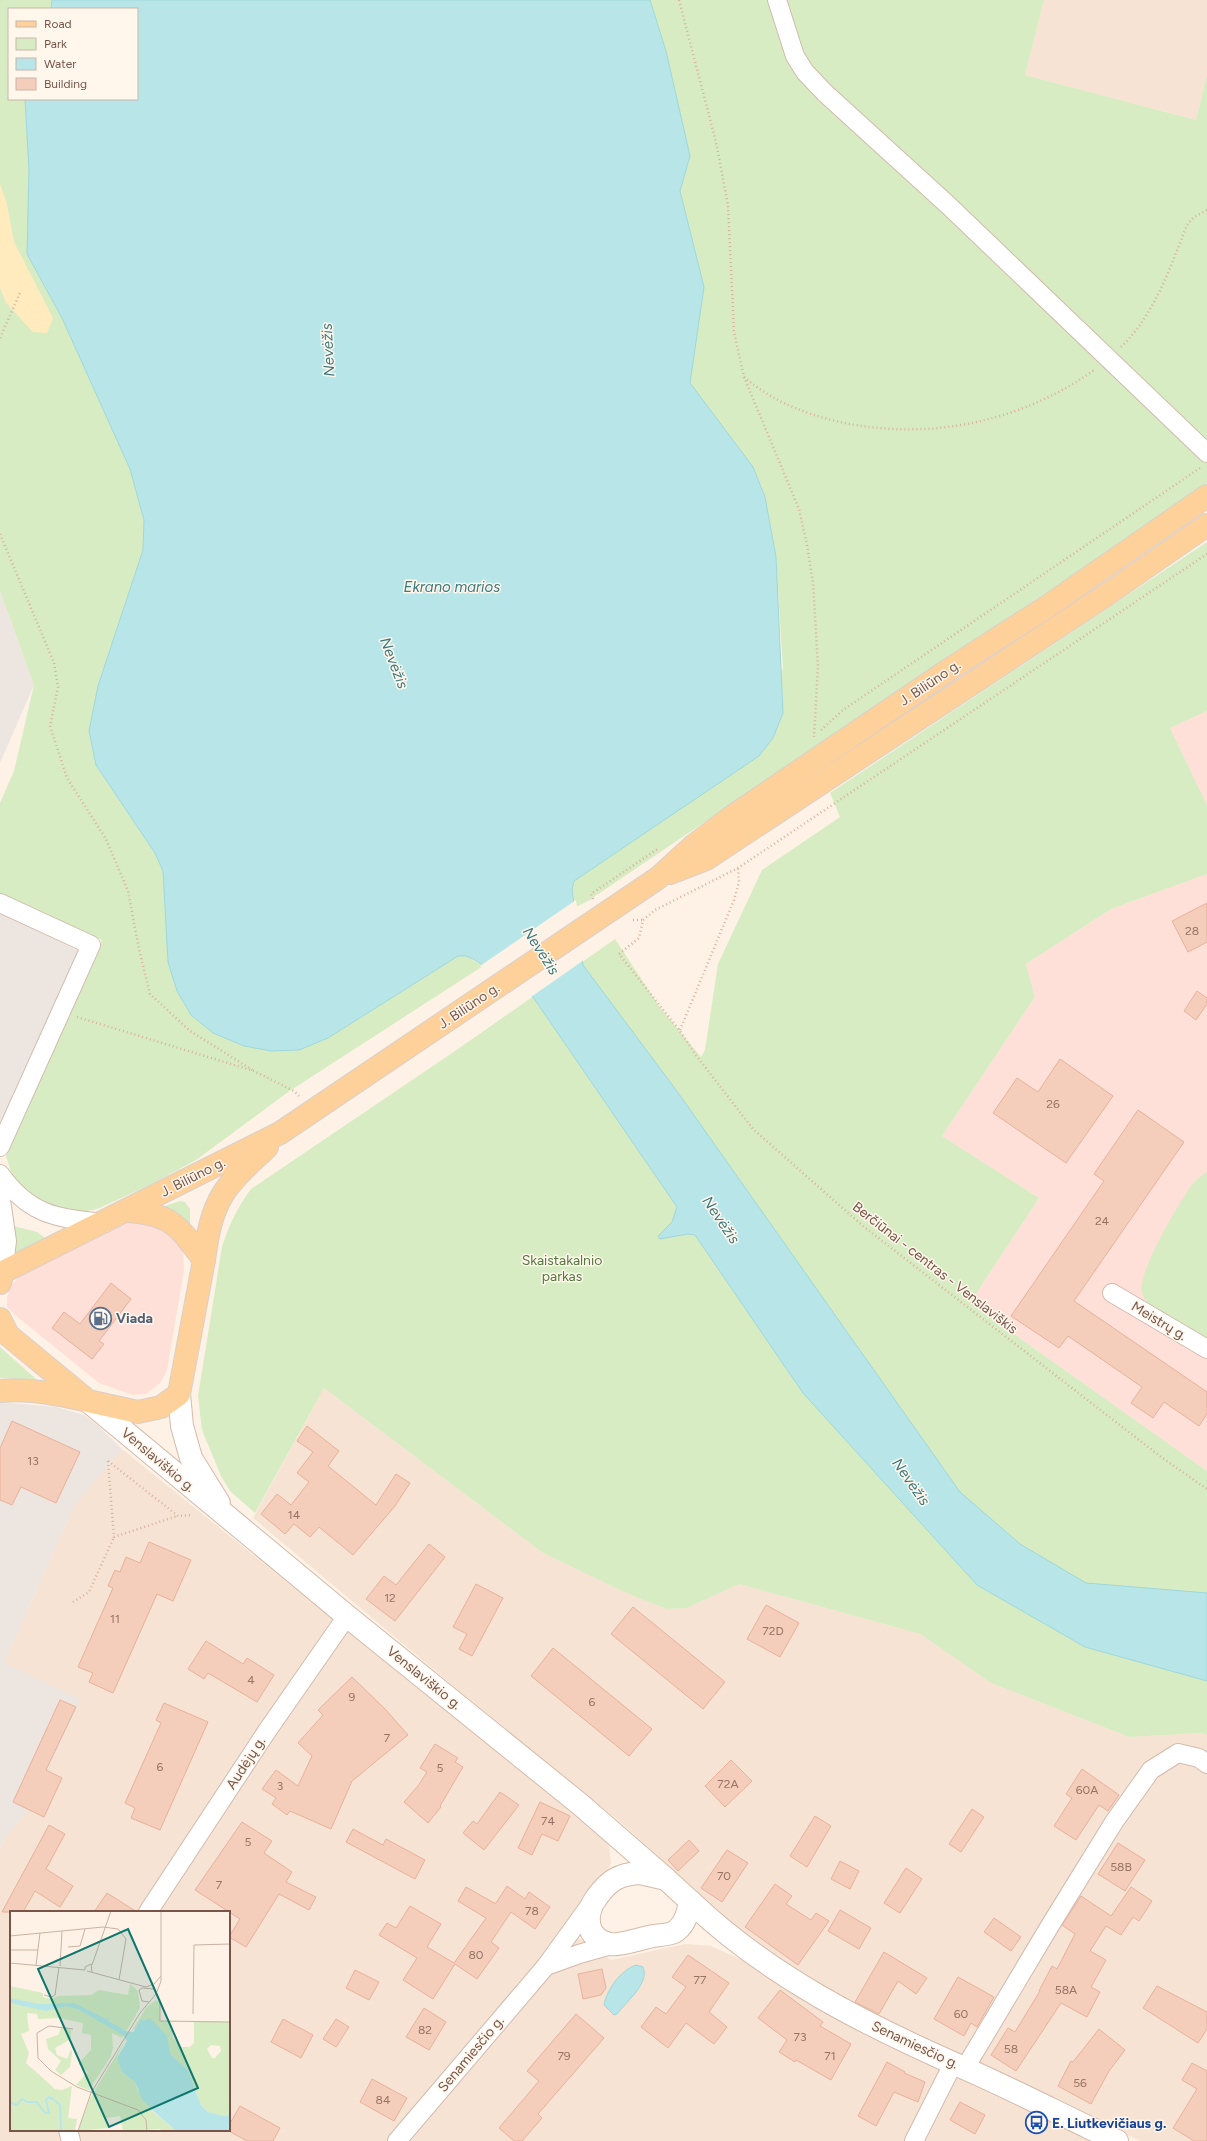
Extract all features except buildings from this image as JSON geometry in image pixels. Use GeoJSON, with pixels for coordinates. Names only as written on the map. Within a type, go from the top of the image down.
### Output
{"type":"FeatureCollection","features":[{"type":"Feature","properties":{"kind":"main road","name":"J. Biliūno g."},"geometry":{"type":"LineString","coordinates":[[1,1276],[280,1133],[658,878],[692,846],[730,818],[950,669],[1048,606],[1207,496]]}},
{"type":"Feature","properties":{"kind":"main road","name":"J. Biliūno g."},"geometry":{"type":"LineString","coordinates":[[658,878],[706,859],[1106,595],[1207,526]]}},
{"type":"Feature","properties":{"kind":"main road","name":"J. Biliūno g."},"geometry":{"type":"LineString","coordinates":[[179,1394],[209,1230],[222,1195],[240,1173],[280,1133]]}},
{"type":"Feature","properties":{"kind":"main road"},"geometry":{"type":"LineString","coordinates":[[128,1211],[147,1212],[164,1217],[178,1226],[204,1260]]}},
{"type":"Feature","properties":{"kind":"main road"},"geometry":{"type":"LineString","coordinates":[[0,1319],[8,1335],[88,1401]]}},
{"type":"Feature","properties":{"kind":"main road"},"geometry":{"type":"LineString","coordinates":[[0,1391],[11,1390],[53,1393],[138,1412],[161,1407],[179,1394]]}},
{"type":"Feature","properties":{"kind":"main road","name":"Venslaviškio g."},"geometry":{"type":"LineString","coordinates":[[179,1394],[182,1426],[191,1458],[228,1518]]}},
{"type":"Feature","properties":{"kind":"main road","name":"Venslaviškio g."},"geometry":{"type":"LineString","coordinates":[[88,1401],[347,1616],[581,1805],[619,1840],[666,1879]]}},
{"type":"Feature","properties":{"kind":"main road"},"geometry":{"type":"LineString","coordinates":[[619,1840],[621,1864],[618,1876],[590,1905],[588,1927],[591,1933],[611,1945],[676,1932],[724,1931]]}},
{"type":"Feature","properties":{"kind":"main road"},"geometry":{"type":"LineString","coordinates":[[618,1876],[640,1873],[666,1879],[690,1901],[686,1919],[676,1932]]}},
{"type":"Feature","properties":{"kind":"main road","name":"Senamiesčio g."},"geometry":{"type":"LineString","coordinates":[[690,1901],[724,1931],[762,1960],[828,2002],[873,2027],[1117,2141]]}},
{"type":"Feature","properties":{"kind":"street"},"geometry":{"type":"LineString","coordinates":[[777,0],[795,56],[805,72],[1110,358],[1207,453]]}},
{"type":"Feature","properties":{"kind":"street"},"geometry":{"type":"LineString","coordinates":[[0,903],[91,945],[0,1147]]}},
{"type":"Feature","properties":{"kind":"street"},"geometry":{"type":"LineString","coordinates":[[0,1174],[11,1190],[29,1204],[50,1214],[62,1219],[105,1222]]}},
{"type":"Feature","properties":{"kind":"street"},"geometry":{"type":"LineString","coordinates":[[0,1193],[7,1241],[1,1276]]}},
{"type":"Feature","properties":{"kind":"street","name":"Meistrų g."},"geometry":{"type":"LineString","coordinates":[[1112,1293],[1207,1349]]}},
{"type":"Feature","properties":{"kind":"street","name":"Audėjų g."},"geometry":{"type":"LineString","coordinates":[[149,1911],[263,1738],[347,1616]]}},
{"type":"Feature","properties":{"kind":"street"},"geometry":{"type":"LineString","coordinates":[[914,2141],[959,2066],[1114,1822],[1151,1770],[1178,1753],[1199,1758],[1207,1764]]}},
{"type":"Feature","properties":{"kind":"street","name":"Senamiesčio g."},"geometry":{"type":"LineString","coordinates":[[396,2141],[546,1966],[590,1905]]}},
{"type":"Feature","properties":{"kind":"street","name":"Senamiesčio g."},"geometry":{"type":"LineString","coordinates":[[546,1966],[579,1954],[611,1945]]}},
{"type":"Feature","properties":{"kind":"street"},"geometry":{"type":"LineString","coordinates":[[68,2131],[71,2141]]}},
{"type":"Feature","properties":{"kind":"path"},"geometry":{"type":"LineString","coordinates":[[678,0],[716,142],[728,206],[734,332],[744,377],[799,509],[807,545],[813,583],[818,666],[814,736]]}},
{"type":"Feature","properties":{"kind":"path"},"geometry":{"type":"LineString","coordinates":[[744,377],[759,390],[781,402],[814,416],[861,427],[901,431],[957,426],[985,420],[1022,408],[1062,391],[1110,358],[1132,336],[1144,320],[1161,290],[1187,225],[1194,217],[1207,210]]}},
{"type":"Feature","properties":{"kind":"path"},"geometry":{"type":"LineString","coordinates":[[0,338],[20,293]]}},
{"type":"Feature","properties":{"kind":"path"},"geometry":{"type":"LineString","coordinates":[[0,534],[54,663],[58,687],[50,726],[67,778],[106,840],[128,891],[138,949],[150,994],[190,1031],[254,1071],[294,1091],[313,1111]]}},
{"type":"Feature","properties":{"kind":"path"},"geometry":{"type":"LineString","coordinates":[[680,1031],[734,900],[739,882],[738,868],[1207,554]]}},
{"type":"Feature","properties":{"kind":"path","name":"Berčiūnai - centras - Venslaviškis"},"geometry":{"type":"LineString","coordinates":[[738,868],[655,910],[643,920],[639,938],[619,954],[680,1031],[695,1054],[753,1129],[863,1226],[1154,1452],[1207,1489]]}},
{"type":"Feature","properties":{"kind":"path"},"geometry":{"type":"LineString","coordinates":[[61,1011],[254,1071]]}},
{"type":"Feature","properties":{"kind":"path"},"geometry":{"type":"LineString","coordinates":[[73,1602],[89,1592],[114,1538],[108,1461]]}},
{"type":"Feature","properties":{"kind":"path"},"geometry":{"type":"LineString","coordinates":[[114,1538],[178,1516]]}},
{"type":"Feature","properties":{"kind":"shaded area"},"geometry":{"type":"Polygon","coordinates":[[[1044,0],[1207,0],[1207,74],[1196,120],[1025,75],[1044,0]]]}},
{"type":"Feature","properties":{"kind":"shaded area"},"geometry":{"type":"Polygon","coordinates":[[[0,591],[34,685],[0,763],[0,591]]]}},
{"type":"Feature","properties":{"kind":"shaded area"},"geometry":{"type":"Polygon","coordinates":[[[1207,711],[1207,805],[1170,728],[1207,711]]]}},
{"type":"Feature","properties":{"kind":"shaded area"},"geometry":{"type":"Polygon","coordinates":[[[1207,874],[1207,1171],[1192,1184],[1207,1341],[1207,1471],[970,1303],[1039,1198],[942,1136],[1035,997],[1026,964],[1111,909],[1207,874]]]}},
{"type":"Feature","properties":{"kind":"shaded area"},"geometry":{"type":"Polygon","coordinates":[[[0,913],[79,951],[0,1126],[0,913]]]}},
{"type":"Feature","properties":{"kind":"shaded area"},"geometry":{"type":"Polygon","coordinates":[[[133,1220],[170,1229],[183,1250],[184,1270],[167,1370],[160,1383],[146,1394],[133,1395],[99,1383],[14,1314],[7,1307],[7,1297],[12,1284],[21,1275],[133,1220]]]}},
{"type":"Feature","properties":{"kind":"shaded area"},"geometry":{"type":"Polygon","coordinates":[[[324,1388],[543,1553],[626,1593],[667,1609],[687,1608],[739,1584],[920,1634],[991,1683],[1129,1737],[1203,1733],[1207,1735],[1207,2141],[1140,2141],[948,2050],[867,2014],[807,1979],[738,1928],[618,1820],[451,1684],[253,1518],[324,1388]]]}},
{"type":"Feature","properties":{"kind":"shaded area"},"geometry":{"type":"Polygon","coordinates":[[[0,1402],[56,1407],[84,1415],[95,1423],[122,1449],[74,1506],[4,1663],[81,1699],[29,1810],[7,1835],[0,1849],[0,1402]]]}},
{"type":"Feature","properties":{"kind":"shaded area"},"geometry":{"type":"Polygon","coordinates":[[[122,1449],[602,1837],[609,1846],[611,1863],[607,1873],[564,1928],[611,1960],[685,1944],[711,1946],[742,1960],[809,2004],[974,2086],[1091,2141],[0,2141],[0,1849],[7,1835],[29,1810],[4,1663],[74,1506],[122,1449]]]}},
{"type":"Feature","properties":{"kind":"green space"},"geometry":{"type":"Polygon","coordinates":[[[0,0],[52,0],[51,8],[8,8],[8,100],[25,100],[29,170],[27,254],[62,318],[130,469],[144,520],[143,550],[98,686],[89,731],[96,765],[155,853],[163,871],[168,962],[177,991],[191,1015],[213,1033],[244,1046],[271,1051],[299,1050],[328,1038],[458,956],[466,956],[483,966],[288,1092],[196,1160],[152,1184],[97,1209],[81,1212],[38,1202],[13,1178],[6,1156],[102,940],[0,893],[0,803],[14,771],[34,685],[0,591],[0,0]]]}},
{"type":"Feature","properties":{"kind":"green space"},"geometry":{"type":"Polygon","coordinates":[[[650,0],[1044,0],[1025,75],[1196,120],[1207,74],[1207,483],[1112,550],[944,660],[588,901],[576,907],[572,890],[574,881],[783,669],[776,557],[765,497],[753,467],[690,383],[704,287],[680,191],[690,156],[666,51],[650,0]]]}},
{"type":"Feature","properties":{"kind":"green space","name":"Skaistakalnio parkas"},"geometry":{"type":"Polygon","coordinates":[[[1207,542],[1207,711],[1170,728],[1207,805],[1207,874],[1111,909],[1026,964],[1035,997],[942,1136],[1039,1198],[970,1303],[1207,1471],[1207,1735],[1203,1733],[1129,1737],[991,1683],[920,1634],[739,1584],[687,1608],[667,1609],[626,1593],[543,1553],[324,1388],[255,1513],[230,1491],[221,1476],[202,1430],[198,1396],[222,1247],[234,1217],[251,1189],[458,1049],[615,939],[659,1006],[701,1057],[705,1050],[718,964],[762,870],[840,817],[830,793],[1207,542]]]}},
{"type":"Feature","properties":{"kind":"green space"},"geometry":{"type":"Polygon","coordinates":[[[1207,1171],[1207,1341],[1170,1321],[1152,1308],[1142,1293],[1142,1284],[1145,1271],[1177,1207],[1191,1186],[1207,1171]]]}},
{"type":"Feature","properties":{"kind":"green space"},"geometry":{"type":"Polygon","coordinates":[[[180,1201],[185,1202],[190,1209],[190,1232],[156,1209],[180,1201]]]}},
{"type":"Feature","properties":{"kind":"green space"},"geometry":{"type":"Polygon","coordinates":[[[6,1224],[37,1232],[45,1238],[42,1242],[0,1263],[6,1224]]]}},
{"type":"Feature","properties":{"kind":"green space"},"geometry":{"type":"Polygon","coordinates":[[[0,1347],[37,1380],[0,1378],[0,1347]]]}},
{"type":"Feature","properties":{"kind":"sand"},"geometry":{"type":"Polygon","coordinates":[[[0,184],[7,204],[14,242],[53,318],[47,333],[33,332],[6,303],[0,288],[0,184]]]}},
{"type":"Feature","properties":{"kind":"water","name":"Ekrano marios"},"geometry":{"type":"Polygon","coordinates":[[[52,0],[650,0],[666,51],[690,156],[680,191],[704,287],[690,383],[753,467],[765,497],[776,557],[783,713],[773,738],[759,756],[574,881],[572,890],[583,965],[679,1094],[960,1492],[1020,1544],[1086,1583],[1207,1593],[1207,1681],[1085,1647],[977,1585],[803,1393],[695,1235],[688,1234],[660,1239],[658,1236],[672,1222],[677,1207],[533,997],[473,959],[466,956],[458,956],[328,1038],[299,1050],[271,1051],[244,1046],[213,1033],[191,1015],[177,991],[168,962],[163,871],[155,853],[96,765],[89,731],[98,686],[143,550],[144,520],[130,469],[62,318],[27,254],[29,170],[25,100],[138,100],[138,8],[51,8],[52,0]]]}},
{"type":"Feature","properties":{"kind":"water"},"geometry":{"type":"Polygon","coordinates":[[[636,1965],[643,1967],[644,1973],[640,1986],[617,2014],[614,2015],[604,2005],[608,1993],[611,1987],[625,1971],[636,1965]]]}},
{"type":"Feature","properties":{"kind":"pier"},"geometry":{"type":"Polygon","coordinates":[[[576,900],[584,960],[531,997],[480,966],[576,900]]]}},
{"type":"Feature","properties":{"kind":"place","name":"Viada"},"geometry":{"type":"Point","coordinates":[101,1318]}},
{"type":"Feature","properties":{"kind":"place","name":"E. Liutkevičiaus g."},"geometry":{"type":"Point","coordinates":[1037,2123]}},
{"type":"Feature","properties":{"kind":"water label","name":"Nevėžis"},"geometry":{"type":"Point","coordinates":[328,350]}},
{"type":"Feature","properties":{"kind":"water label","name":"Nevėžis"},"geometry":{"type":"Point","coordinates":[394,663]}},
{"type":"Feature","properties":{"kind":"water label","name":"Nevėžis"},"geometry":{"type":"Point","coordinates":[541,951]}},
{"type":"Feature","properties":{"kind":"water label","name":"Nevėžis"},"geometry":{"type":"Point","coordinates":[721,1220]}},
{"type":"Feature","properties":{"kind":"water label","name":"Nevėžis"},"geometry":{"type":"Point","coordinates":[911,1482]}}]}
